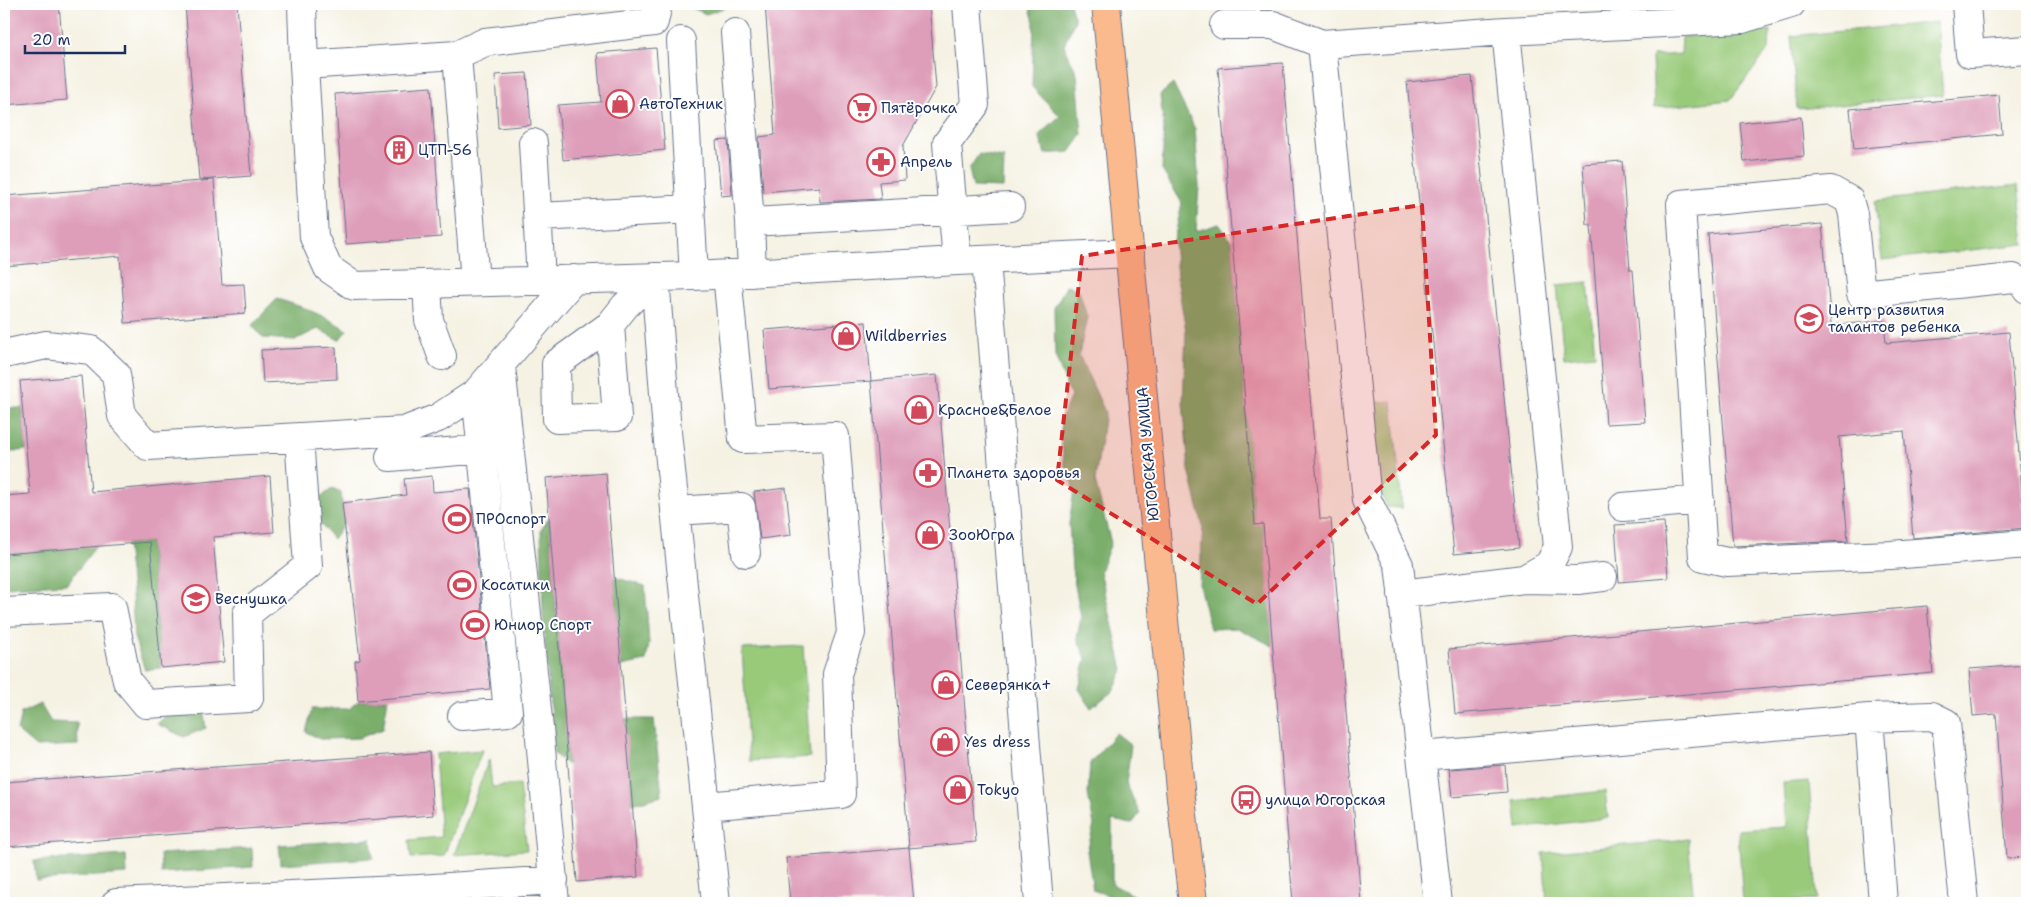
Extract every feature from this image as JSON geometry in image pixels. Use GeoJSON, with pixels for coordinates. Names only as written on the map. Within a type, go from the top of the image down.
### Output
{"type":"FeatureCollection","features":[{"type":"Feature","properties":{"kind":"main road","name":"ЮГОРСКАЯ УЛИЦА"},"geometry":{"type":"LineString","coordinates":[[1106,4],[1180,789],[1193,903]]}},
{"type":"Feature","properties":{"kind":"lane"},"geometry":{"type":"LineString","coordinates":[[302,4],[314,237],[328,268],[354,286],[694,276],[1130,253]]}},
{"type":"Feature","properties":{"kind":"lane"},"geometry":{"type":"LineString","coordinates":[[304,65],[457,55],[485,42],[654,22],[658,4]]}},
{"type":"Feature","properties":{"kind":"lane"},"geometry":{"type":"LineString","coordinates":[[957,261],[947,144],[975,105],[967,4]]}},
{"type":"Feature","properties":{"kind":"lane"},"geometry":{"type":"LineString","coordinates":[[1224,25],[1273,25],[1322,44],[1506,31],[1742,19],[1790,4]]}},
{"type":"Feature","properties":{"kind":"lane"},"geometry":{"type":"LineString","coordinates":[[1966,4],[1970,54],[2027,50]]}},
{"type":"Feature","properties":{"kind":"lane"},"geometry":{"type":"LineString","coordinates":[[1506,31],[1558,547],[1549,565],[1524,579]]}},
{"type":"Feature","properties":{"kind":"lane"},"geometry":{"type":"LineString","coordinates":[[706,806],[842,794],[837,674],[851,633],[834,436],[743,439],[739,273],[750,222],[735,33]]}},
{"type":"Feature","properties":{"kind":"lane"},"geometry":{"type":"LineString","coordinates":[[681,41],[694,276]]}},
{"type":"Feature","properties":{"kind":"lane"},"geometry":{"type":"LineString","coordinates":[[1322,44],[1367,500],[1399,565],[1438,903]]}},
{"type":"Feature","properties":{"kind":"lane"},"geometry":{"type":"LineString","coordinates":[[457,55],[475,282]]}},
{"type":"Feature","properties":{"kind":"lane"},"geometry":{"type":"LineString","coordinates":[[533,143],[541,280]]}},
{"type":"Feature","properties":{"kind":"lane"},"geometry":{"type":"LineString","coordinates":[[2027,289],[2022,282],[2013,278],[1861,294],[1854,214],[1850,200],[1831,190],[1681,204],[1703,557],[1727,562],[1891,555],[2027,544]]}},
{"type":"Feature","properties":{"kind":"lane"},"geometry":{"type":"LineString","coordinates":[[750,222],[1010,206]]}},
{"type":"Feature","properties":{"kind":"lane"},"geometry":{"type":"LineString","coordinates":[[538,217],[691,209]]}},
{"type":"Feature","properties":{"kind":"lane"},"geometry":{"type":"LineString","coordinates":[[986,261],[1040,903]]}},
{"type":"Feature","properties":{"kind":"lane"},"geometry":{"type":"LineString","coordinates":[[610,325],[625,306],[655,277]]}},
{"type":"Feature","properties":{"kind":"lane"},"geometry":{"type":"LineString","coordinates":[[655,277],[666,432],[716,903]]}},
{"type":"Feature","properties":{"kind":"lane"},"geometry":{"type":"LineString","coordinates":[[4,354],[46,345],[91,350],[116,374],[122,416],[148,446],[404,431],[438,418],[476,393],[574,279]]}},
{"type":"Feature","properties":{"kind":"lane"},"geometry":{"type":"LineString","coordinates":[[427,284],[429,320],[442,356]]}},
{"type":"Feature","properties":{"kind":"lane"},"geometry":{"type":"LineString","coordinates":[[116,903],[554,892],[501,366]]}},
{"type":"Feature","properties":{"kind":"lane"},"geometry":{"type":"LineString","coordinates":[[462,716],[508,712],[476,393]]}},
{"type":"Feature","properties":{"kind":"lane"},"geometry":{"type":"LineString","coordinates":[[4,612],[112,607],[127,681],[146,704],[249,698],[247,614],[308,566],[299,437]]}},
{"type":"Feature","properties":{"kind":"lane"},"geometry":{"type":"LineString","coordinates":[[390,457],[482,448]]}},
{"type":"Feature","properties":{"kind":"lane"},"geometry":{"type":"LineString","coordinates":[[1623,507],[1700,500]]}},
{"type":"Feature","properties":{"kind":"lane"},"geometry":{"type":"LineString","coordinates":[[675,511],[742,507],[746,552]]}},
{"type":"Feature","properties":{"kind":"lane"},"geometry":{"type":"LineString","coordinates":[[1402,594],[1524,579],[1578,580],[1603,577]]}},
{"type":"Feature","properties":{"kind":"lane"},"geometry":{"type":"LineString","coordinates":[[1421,756],[1869,718],[1932,716],[1946,723],[1964,903]]}},
{"type":"Feature","properties":{"kind":"lane"},"geometry":{"type":"LineString","coordinates":[[1869,718],[1883,903]]}},
{"type":"Feature","properties":{"kind":"highlighted area"},"geometry":{"type":"Polygon","coordinates":[[[1422,205],[1436,435],[1257,604],[1057,480],[1082,256],[1422,205]]]}},
{"type":"Feature","properties":{"kind":"green space"},"geometry":{"type":"Polygon","coordinates":[[[683,4],[736,4],[706,14],[683,4]]]}},
{"type":"Feature","properties":{"kind":"green space"},"geometry":{"type":"Polygon","coordinates":[[[1029,4],[1070,4],[1075,20],[1064,45],[1077,74],[1082,135],[1070,152],[1045,154],[1039,135],[1060,116],[1032,87],[1034,22],[1029,4]]]}},
{"type":"Feature","properties":{"kind":"green space"},"geometry":{"type":"Polygon","coordinates":[[[1937,22],[1943,95],[1797,109],[1791,36],[1937,22]]]}},
{"type":"Feature","properties":{"kind":"green space"},"geometry":{"type":"Polygon","coordinates":[[[1770,30],[1769,49],[1730,100],[1654,108],[1652,56],[1681,54],[1682,37],[1770,30]]]}},
{"type":"Feature","properties":{"kind":"green space"},"geometry":{"type":"Polygon","coordinates":[[[1173,84],[1195,129],[1199,186],[1196,231],[1219,224],[1232,242],[1255,524],[1263,524],[1273,646],[1237,628],[1210,629],[1199,585],[1203,527],[1189,470],[1183,402],[1186,331],[1177,278],[1174,240],[1182,203],[1162,170],[1164,128],[1160,95],[1173,84]]]}},
{"type":"Feature","properties":{"kind":"green space"},"geometry":{"type":"Polygon","coordinates":[[[979,154],[1004,158],[1003,188],[973,187],[969,169],[979,154]]]}},
{"type":"Feature","properties":{"kind":"green space"},"geometry":{"type":"Polygon","coordinates":[[[2018,185],[2025,244],[1882,260],[1875,201],[2018,185]]]}},
{"type":"Feature","properties":{"kind":"green space"},"geometry":{"type":"Polygon","coordinates":[[[1588,282],[1595,355],[1564,358],[1557,285],[1588,282]]]}},
{"type":"Feature","properties":{"kind":"green space"},"geometry":{"type":"Polygon","coordinates":[[[1067,285],[1079,290],[1087,317],[1079,355],[1105,412],[1095,481],[1111,543],[1100,571],[1123,670],[1113,691],[1091,708],[1079,689],[1086,658],[1077,638],[1081,617],[1072,569],[1069,524],[1074,490],[1064,463],[1060,421],[1071,396],[1055,356],[1054,308],[1067,285]]]}},
{"type":"Feature","properties":{"kind":"green space"},"geometry":{"type":"Polygon","coordinates":[[[277,299],[313,312],[347,330],[339,340],[318,329],[295,340],[263,338],[252,325],[277,299]]]}},
{"type":"Feature","properties":{"kind":"green space"},"geometry":{"type":"Polygon","coordinates":[[[1392,401],[1402,508],[1387,507],[1374,473],[1367,403],[1392,401]]]}},
{"type":"Feature","properties":{"kind":"green space"},"geometry":{"type":"Polygon","coordinates":[[[6,408],[22,408],[26,450],[4,453],[6,408]]]}},
{"type":"Feature","properties":{"kind":"green space"},"geometry":{"type":"Polygon","coordinates":[[[332,489],[341,493],[344,523],[333,539],[321,524],[317,500],[332,489]]]}},
{"type":"Feature","properties":{"kind":"green space"},"geometry":{"type":"Polygon","coordinates":[[[549,518],[568,765],[554,754],[543,614],[541,530],[549,518]]]}},
{"type":"Feature","properties":{"kind":"green space"},"geometry":{"type":"Polygon","coordinates":[[[150,542],[161,668],[145,670],[134,637],[127,544],[150,542]]]}},
{"type":"Feature","properties":{"kind":"green space"},"geometry":{"type":"Polygon","coordinates":[[[96,546],[67,584],[4,587],[4,554],[96,546]]]}},
{"type":"Feature","properties":{"kind":"green space"},"geometry":{"type":"Polygon","coordinates":[[[614,577],[645,586],[649,644],[646,661],[621,666],[614,577]]]}},
{"type":"Feature","properties":{"kind":"green space"},"geometry":{"type":"Polygon","coordinates":[[[803,646],[810,757],[749,761],[742,649],[803,646]]]}},
{"type":"Feature","properties":{"kind":"green space"},"geometry":{"type":"Polygon","coordinates":[[[388,699],[383,729],[359,738],[320,739],[306,732],[312,709],[349,709],[358,701],[388,699]]]}},
{"type":"Feature","properties":{"kind":"green space"},"geometry":{"type":"Polygon","coordinates":[[[40,704],[51,722],[77,723],[78,745],[36,747],[17,731],[21,713],[40,704]]]}},
{"type":"Feature","properties":{"kind":"green space"},"geometry":{"type":"Polygon","coordinates":[[[172,709],[203,709],[206,728],[184,737],[157,724],[172,709]]]}},
{"type":"Feature","properties":{"kind":"green space"},"geometry":{"type":"Polygon","coordinates":[[[625,719],[654,719],[662,796],[632,804],[625,719]]]}},
{"type":"Feature","properties":{"kind":"green space"},"geometry":{"type":"Polygon","coordinates":[[[1116,733],[1131,745],[1126,784],[1140,813],[1132,824],[1112,820],[1112,884],[1138,898],[1138,903],[1114,903],[1115,898],[1093,890],[1087,851],[1094,825],[1088,794],[1090,763],[1116,733]]]}},
{"type":"Feature","properties":{"kind":"green space"},"geometry":{"type":"Polygon","coordinates":[[[482,750],[444,856],[411,858],[409,840],[441,837],[435,754],[482,750]]]}},
{"type":"Feature","properties":{"kind":"green space"},"geometry":{"type":"Polygon","coordinates":[[[489,759],[492,787],[519,784],[527,850],[454,855],[489,759]]]}},
{"type":"Feature","properties":{"kind":"green space"},"geometry":{"type":"Polygon","coordinates":[[[1809,781],[1817,900],[1743,903],[1738,830],[1786,827],[1783,783],[1809,781]]]}},
{"type":"Feature","properties":{"kind":"green space"},"geometry":{"type":"Polygon","coordinates":[[[1605,791],[1608,818],[1517,829],[1514,801],[1605,791]]]}},
{"type":"Feature","properties":{"kind":"green space"},"geometry":{"type":"Polygon","coordinates":[[[371,839],[373,858],[281,864],[279,845],[371,839]]]}},
{"type":"Feature","properties":{"kind":"green space"},"geometry":{"type":"Polygon","coordinates":[[[1688,839],[1694,903],[1547,903],[1543,853],[1688,839]]]}},
{"type":"Feature","properties":{"kind":"green space"},"geometry":{"type":"Polygon","coordinates":[[[252,848],[253,867],[161,873],[160,854],[252,848]]]}},
{"type":"Feature","properties":{"kind":"green space"},"geometry":{"type":"Polygon","coordinates":[[[126,855],[127,874],[36,880],[34,861],[126,855]]]}},
{"type":"Feature","properties":{"kind":"building"},"geometry":{"type":"Polygon","coordinates":[[[4,4],[59,4],[67,100],[4,105],[4,4]]]}},
{"type":"Feature","properties":{"kind":"building"},"geometry":{"type":"Polygon","coordinates":[[[185,4],[237,4],[251,176],[199,180],[185,4]]]}},
{"type":"Feature","properties":{"kind":"building"},"geometry":{"type":"Polygon","coordinates":[[[765,4],[929,4],[936,87],[903,146],[905,180],[879,182],[881,199],[820,202],[819,187],[763,192],[759,137],[775,135],[765,4]]]}},
{"type":"Feature","properties":{"kind":"building","name":"АвтоТехник"},"geometry":{"type":"Polygon","coordinates":[[[656,48],[665,150],[563,160],[558,105],[601,102],[597,53],[656,48]]]}},
{"type":"Feature","properties":{"kind":"building"},"geometry":{"type":"Polygon","coordinates":[[[1283,63],[1320,519],[1331,519],[1361,903],[1293,903],[1263,524],[1255,525],[1218,68],[1283,63]]]}},
{"type":"Feature","properties":{"kind":"building"},"geometry":{"type":"Polygon","coordinates":[[[527,73],[531,125],[498,128],[495,75],[527,73]]]}},
{"type":"Feature","properties":{"kind":"building"},"geometry":{"type":"Polygon","coordinates":[[[1472,76],[1519,548],[1454,554],[1407,82],[1472,76]]]}},
{"type":"Feature","properties":{"kind":"building"},"geometry":{"type":"Polygon","coordinates":[[[431,87],[441,237],[346,244],[335,94],[431,87]]]}},
{"type":"Feature","properties":{"kind":"building"},"geometry":{"type":"Polygon","coordinates":[[[1999,95],[2002,134],[1854,149],[1850,109],[1999,95]]]}},
{"type":"Feature","properties":{"kind":"building"},"geometry":{"type":"Polygon","coordinates":[[[1801,117],[1804,156],[1744,162],[1740,123],[1801,117]]]}},
{"type":"Feature","properties":{"kind":"building"},"geometry":{"type":"Polygon","coordinates":[[[728,140],[732,195],[721,196],[716,141],[728,140]]]}},
{"type":"Feature","properties":{"kind":"building"},"geometry":{"type":"Polygon","coordinates":[[[1622,161],[1630,270],[1633,270],[1645,422],[1606,424],[1591,225],[1587,225],[1583,164],[1622,161]]]}},
{"type":"Feature","properties":{"kind":"building"},"geometry":{"type":"Polygon","coordinates":[[[214,180],[222,285],[244,284],[246,313],[125,323],[120,256],[4,266],[4,196],[214,180]]]}},
{"type":"Feature","properties":{"kind":"building"},"geometry":{"type":"Polygon","coordinates":[[[1822,224],[1831,325],[1884,321],[1886,343],[2009,332],[2025,528],[1913,538],[1904,431],[1839,437],[1848,541],[1733,546],[1708,234],[1822,224]]]}},
{"type":"Feature","properties":{"kind":"building"},"geometry":{"type":"Polygon","coordinates":[[[866,322],[871,381],[769,389],[764,330],[866,322]]]}},
{"type":"Feature","properties":{"kind":"building"},"geometry":{"type":"Polygon","coordinates":[[[336,347],[337,379],[263,383],[261,350],[336,347]]]}},
{"type":"Feature","properties":{"kind":"building"},"geometry":{"type":"Polygon","coordinates":[[[937,375],[976,842],[909,848],[871,381],[937,375]]]}},
{"type":"Feature","properties":{"kind":"building"},"geometry":{"type":"Polygon","coordinates":[[[81,376],[91,492],[270,476],[274,532],[213,537],[224,662],[161,668],[150,542],[4,554],[4,496],[30,494],[20,381],[81,376]]]}},
{"type":"Feature","properties":{"kind":"building"},"geometry":{"type":"Polygon","coordinates":[[[606,473],[638,877],[577,882],[546,478],[606,473]]]}},
{"type":"Feature","properties":{"kind":"building"},"geometry":{"type":"Polygon","coordinates":[[[432,476],[433,492],[470,489],[490,689],[358,701],[355,661],[360,660],[342,503],[406,495],[404,479],[432,476]]]}},
{"type":"Feature","properties":{"kind":"building"},"geometry":{"type":"Polygon","coordinates":[[[786,488],[791,535],[760,539],[754,492],[786,488]]]}},
{"type":"Feature","properties":{"kind":"building"},"geometry":{"type":"Polygon","coordinates":[[[1664,522],[1668,578],[1619,582],[1615,525],[1664,522]]]}},
{"type":"Feature","properties":{"kind":"building"},"geometry":{"type":"Polygon","coordinates":[[[1927,606],[1933,673],[1455,714],[1449,649],[1927,606]]]}},
{"type":"Feature","properties":{"kind":"building"},"geometry":{"type":"Polygon","coordinates":[[[2027,665],[2027,857],[2007,858],[1996,714],[1973,716],[1969,669],[2027,665]]]}},
{"type":"Feature","properties":{"kind":"building"},"geometry":{"type":"Polygon","coordinates":[[[429,752],[433,815],[4,847],[4,782],[429,752]]]}},
{"type":"Feature","properties":{"kind":"building"},"geometry":{"type":"Polygon","coordinates":[[[1505,765],[1507,792],[1452,797],[1449,769],[1505,765]]]}},
{"type":"Feature","properties":{"kind":"building"},"geometry":{"type":"Polygon","coordinates":[[[909,848],[914,903],[790,903],[786,858],[909,848]]]}},
{"type":"Feature","properties":{"kind":"place","name":"АвтоТехник"},"geometry":{"type":"Point","coordinates":[620,104]}},
{"type":"Feature","properties":{"kind":"place","name":"Пятёрочка"},"geometry":{"type":"Point","coordinates":[862,108]}},
{"type":"Feature","properties":{"kind":"place","name":"ЦТП-56"},"geometry":{"type":"Point","coordinates":[399,150]}},
{"type":"Feature","properties":{"kind":"place","name":"Апрель"},"geometry":{"type":"Point","coordinates":[881,162]}},
{"type":"Feature","properties":{"kind":"place","name":"Центр развития талантов ребенка"},"geometry":{"type":"Point","coordinates":[1809,319]}},
{"type":"Feature","properties":{"kind":"place","name":"Wildberries"},"geometry":{"type":"Point","coordinates":[846,336]}},
{"type":"Feature","properties":{"kind":"place","name":"Красное&Белое"},"geometry":{"type":"Point","coordinates":[919,410]}},
{"type":"Feature","properties":{"kind":"place","name":"Планета здоровья"},"geometry":{"type":"Point","coordinates":[928,473]}},
{"type":"Feature","properties":{"kind":"place","name":"ПРОспорт"},"geometry":{"type":"Point","coordinates":[457,519]}},
{"type":"Feature","properties":{"kind":"place","name":"ЗооЮгра"},"geometry":{"type":"Point","coordinates":[930,535]}},
{"type":"Feature","properties":{"kind":"place","name":"Косатики"},"geometry":{"type":"Point","coordinates":[462,585]}},
{"type":"Feature","properties":{"kind":"place","name":"Веснушка"},"geometry":{"type":"Point","coordinates":[196,599]}},
{"type":"Feature","properties":{"kind":"place","name":"Юниор Спорт"},"geometry":{"type":"Point","coordinates":[475,625]}},
{"type":"Feature","properties":{"kind":"place","name":"Северянка+"},"geometry":{"type":"Point","coordinates":[946,685]}},
{"type":"Feature","properties":{"kind":"place","name":"Yes dress"},"geometry":{"type":"Point","coordinates":[945,742]}},
{"type":"Feature","properties":{"kind":"place","name":"Tokyo"},"geometry":{"type":"Point","coordinates":[958,790]}},
{"type":"Feature","properties":{"kind":"place","name":"улица Югорская"},"geometry":{"type":"Point","coordinates":[1246,800]}}]}
